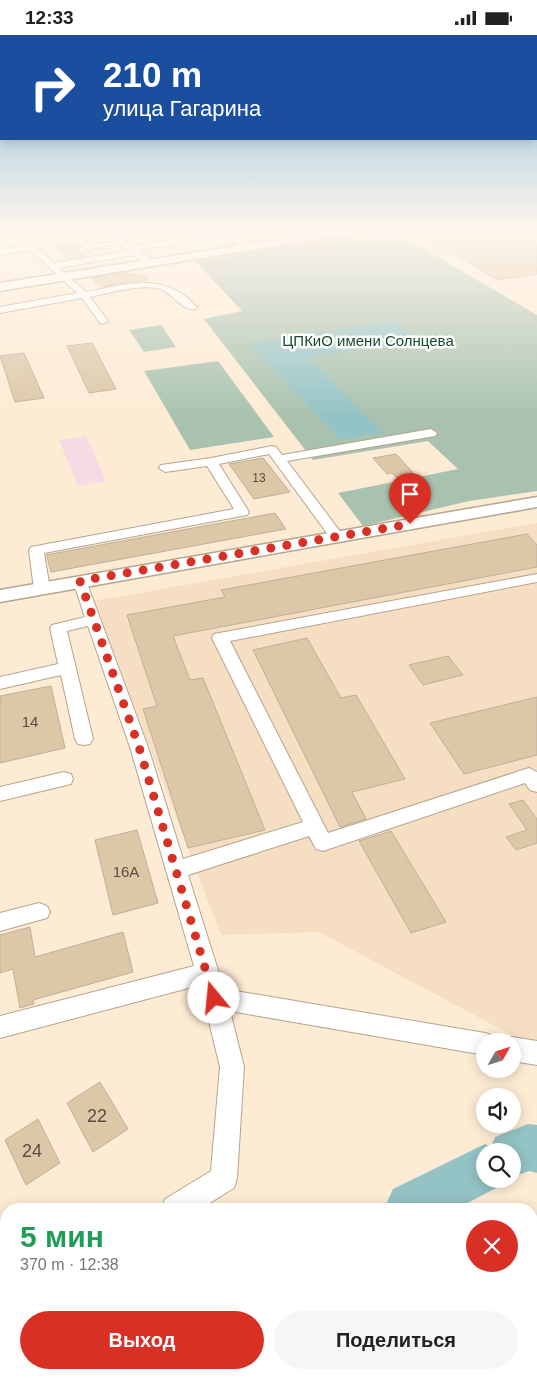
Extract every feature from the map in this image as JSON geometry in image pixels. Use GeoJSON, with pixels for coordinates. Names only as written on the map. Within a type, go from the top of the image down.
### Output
{"type":"FeatureCollection","features":[{"type":"Feature","properties":{"kind":"main road"},"geometry":{"type":"LineString","coordinates":[[0,596],[537,502]]}},
{"type":"Feature","properties":{"kind":"street"},"geometry":{"type":"LineString","coordinates":[[82,293],[103,321]]}},
{"type":"Feature","properties":{"kind":"street"},"geometry":{"type":"LineString","coordinates":[[0,310],[97,293]]}},
{"type":"Feature","properties":{"kind":"street"},"geometry":{"type":"LineString","coordinates":[[172,293],[192,307]]}},
{"type":"Feature","properties":{"kind":"street"},"geometry":{"type":"LineString","coordinates":[[279,459],[431,433]]}},
{"type":"Feature","properties":{"kind":"street"},"geometry":{"type":"LineString","coordinates":[[165,468],[211,462],[272,450],[337,537]]}},
{"type":"Feature","properties":{"kind":"street"},"geometry":{"type":"LineString","coordinates":[[42,589],[36,550],[242,512],[211,462]]}},
{"type":"Feature","properties":{"kind":"street"},"geometry":{"type":"LineString","coordinates":[[537,578],[220,639],[323,843],[529,775],[537,785]]}},
{"type":"Feature","properties":{"kind":"street"},"geometry":{"type":"LineString","coordinates":[[80,581],[139,747],[185,867],[207,973],[232,1067],[224,1178],[184,1203]]}},
{"type":"Feature","properties":{"kind":"street"},"geometry":{"type":"LineString","coordinates":[[84,739],[58,628],[94,620]]}},
{"type":"Feature","properties":{"kind":"street"},"geometry":{"type":"LineString","coordinates":[[0,683],[67,668]]}},
{"type":"Feature","properties":{"kind":"street"},"geometry":{"type":"LineString","coordinates":[[0,794],[64,779]]}},
{"type":"Feature","properties":{"kind":"street"},"geometry":{"type":"LineString","coordinates":[[185,867],[315,826]]}},
{"type":"Feature","properties":{"kind":"street"},"geometry":{"type":"LineString","coordinates":[[0,922],[39,912]]}},
{"type":"Feature","properties":{"kind":"street"},"geometry":{"type":"LineString","coordinates":[[0,1027],[207,973]]}},
{"type":"Feature","properties":{"kind":"street"},"geometry":{"type":"LineString","coordinates":[[214,998],[476,1042]]}},
{"type":"Feature","properties":{"kind":"street"},"geometry":{"type":"LineString","coordinates":[[521,1050],[537,1053]]}},
{"type":"Feature","properties":{"kind":"shaded area"},"geometry":{"type":"Polygon","coordinates":[[[86,436],[106,481],[78,486],[59,440],[86,436]]]}},
{"type":"Feature","properties":{"kind":"shaded area"},"geometry":{"type":"Polygon","coordinates":[[[537,523],[537,1044],[525,1042],[521,1040],[521,1033],[508,1033],[319,932],[221,935],[94,601],[537,523]]]}},
{"type":"Feature","properties":{"kind":"green space","name":"ЦПКиО имени Солнцева"},"geometry":{"type":"Polygon","coordinates":[[[225,293],[499,293],[537,315],[537,491],[469,501],[363,526],[338,493],[458,469],[428,441],[313,460],[204,319],[242,311],[225,293]]]}},
{"type":"Feature","properties":{"kind":"green space"},"geometry":{"type":"Polygon","coordinates":[[[161,325],[176,347],[144,352],[129,330],[161,325]]]}},
{"type":"Feature","properties":{"kind":"green space"},"geometry":{"type":"Polygon","coordinates":[[[218,361],[274,437],[190,450],[144,371],[218,361]]]}},
{"type":"Feature","properties":{"kind":"water"},"geometry":{"type":"Polygon","coordinates":[[[393,321],[419,340],[308,358],[383,433],[341,440],[250,344],[393,321]]]}},
{"type":"Feature","properties":{"kind":"building"},"geometry":{"type":"Polygon","coordinates":[[[92,343],[116,389],[89,393],[67,346],[92,343]]]}},
{"type":"Feature","properties":{"kind":"building"},"geometry":{"type":"Polygon","coordinates":[[[24,353],[44,398],[15,402],[0,356],[24,353]]]}},
{"type":"Feature","properties":{"kind":"building"},"geometry":{"type":"Polygon","coordinates":[[[396,454],[416,476],[398,479],[392,473],[387,474],[373,458],[396,454]]]}},
{"type":"Feature","properties":{"kind":"building"},"geometry":{"type":"Polygon","coordinates":[[[263,458],[290,492],[254,499],[229,464],[263,458]]]}},
{"type":"Feature","properties":{"kind":"building"},"geometry":{"type":"Polygon","coordinates":[[[275,513],[286,529],[51,572],[46,555],[275,513]]]}},
{"type":"Feature","properties":{"kind":"building"},"geometry":{"type":"Polygon","coordinates":[[[527,534],[537,545],[537,567],[173,636],[190,680],[203,678],[265,830],[188,848],[143,709],[157,706],[127,615],[225,597],[221,590],[527,534]]]}},
{"type":"Feature","properties":{"kind":"building"},"geometry":{"type":"Polygon","coordinates":[[[307,638],[341,698],[356,695],[405,779],[352,792],[366,819],[340,827],[253,650],[307,638]]]}},
{"type":"Feature","properties":{"kind":"building"},"geometry":{"type":"Polygon","coordinates":[[[448,656],[463,675],[423,685],[409,665],[448,656]]]}},
{"type":"Feature","properties":{"kind":"building"},"geometry":{"type":"Polygon","coordinates":[[[51,686],[65,748],[0,763],[0,696],[51,686]]]}},
{"type":"Feature","properties":{"kind":"building"},"geometry":{"type":"Polygon","coordinates":[[[537,697],[537,755],[464,774],[430,723],[537,697]]]}},
{"type":"Feature","properties":{"kind":"building"},"geometry":{"type":"Polygon","coordinates":[[[523,800],[537,819],[537,843],[516,850],[506,837],[527,830],[509,804],[523,800]]]}},
{"type":"Feature","properties":{"kind":"building"},"geometry":{"type":"Polygon","coordinates":[[[137,830],[158,903],[113,915],[95,840],[137,830]]]}},
{"type":"Feature","properties":{"kind":"building"},"geometry":{"type":"Polygon","coordinates":[[[391,831],[446,922],[411,933],[359,841],[391,831]]]}},
{"type":"Feature","properties":{"kind":"building"},"geometry":{"type":"Polygon","coordinates":[[[30,927],[35,957],[123,932],[133,972],[33,1000],[34,1004],[20,1008],[13,969],[0,973],[0,935],[30,927]]]}},
{"type":"Feature","properties":{"kind":"building"},"geometry":{"type":"Polygon","coordinates":[[[100,1082],[128,1129],[93,1152],[67,1103],[100,1082]]]}},
{"type":"Feature","properties":{"kind":"building"},"geometry":{"type":"Polygon","coordinates":[[[38,1119],[60,1163],[26,1185],[5,1140],[38,1119]]]}},
{"type":"Feature","properties":{"kind":"waterway"},"geometry":{"type":"LineString","coordinates":[[521,1150],[528,1147],[537,1149]]}},
{"type":"Feature","properties":{"kind":"waterway"},"geometry":{"type":"LineString","coordinates":[[416,1203],[476,1173]]}},
{"type":"Feature","properties":{"kind":"route"},"geometry":{"type":"LineString","coordinates":[[214,998],[139,747],[80,581],[410,524]]}}]}
